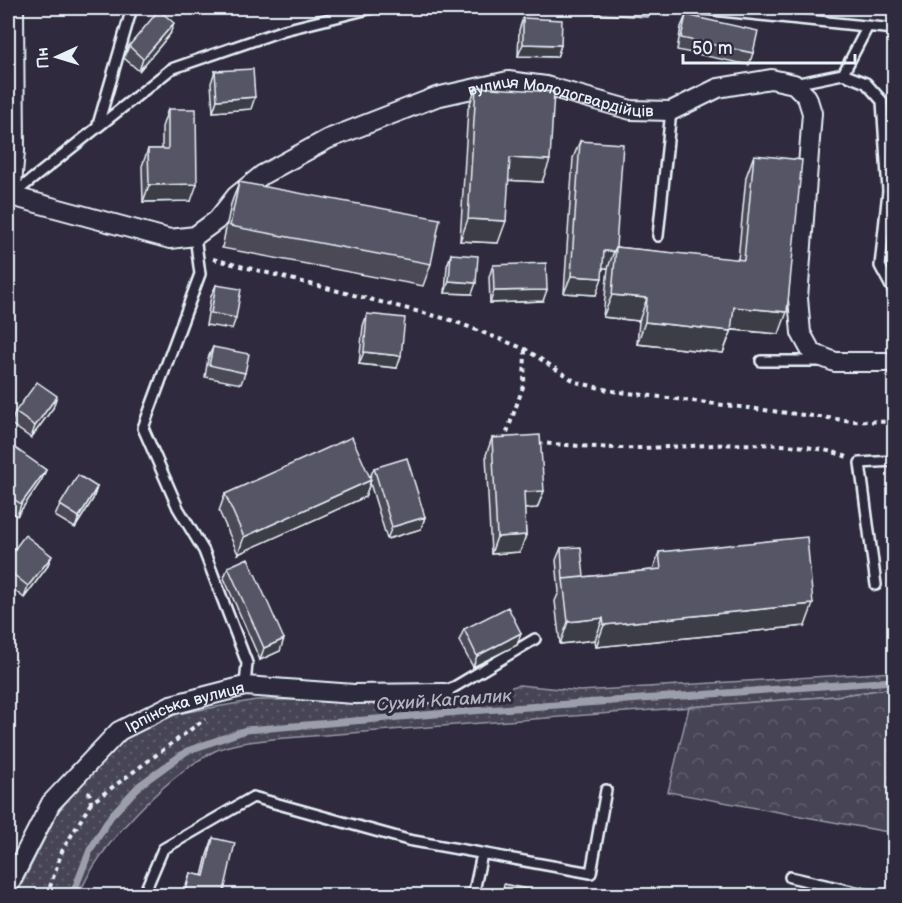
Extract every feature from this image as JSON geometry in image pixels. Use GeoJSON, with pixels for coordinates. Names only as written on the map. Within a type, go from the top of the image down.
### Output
{"type":"FeatureCollection","features":[{"type":"Feature","properties":{"kind":"street"},"geometry":{"type":"LineString","coordinates":[[14,8],[15,151],[9,198],[170,239],[195,236]]}},
{"type":"Feature","properties":{"kind":"street","name":"вулиця Молодогвардійців"},"geometry":{"type":"LineString","coordinates":[[195,236],[217,220],[236,196],[262,175],[328,139],[436,97],[508,81],[546,87],[631,110],[670,111],[718,88],[771,79],[794,84]]}},
{"type":"Feature","properties":{"kind":"street"},"geometry":{"type":"LineString","coordinates":[[794,84],[807,97],[812,113],[798,298],[801,333],[812,353],[835,362],[894,362]]}},
{"type":"Feature","properties":{"kind":"street","name":"Ірпінська вулиця"},"geometry":{"type":"LineString","coordinates":[[8,887],[51,803],[119,731],[171,705],[245,687],[354,694],[444,693]]}},
{"type":"Feature","properties":{"kind":"lane"},"geometry":{"type":"LineString","coordinates":[[97,128],[132,8]]}},
{"type":"Feature","properties":{"kind":"lane"},"geometry":{"type":"LineString","coordinates":[[9,198],[171,69],[284,30],[373,8]]}},
{"type":"Feature","properties":{"kind":"lane"},"geometry":{"type":"LineString","coordinates":[[693,8],[894,29]]}},
{"type":"Feature","properties":{"kind":"lane"},"geometry":{"type":"LineString","coordinates":[[843,74],[868,26]]}},
{"type":"Feature","properties":{"kind":"lane"},"geometry":{"type":"LineString","coordinates":[[794,84],[843,74],[866,83],[882,101],[888,190],[880,266],[894,292]]}},
{"type":"Feature","properties":{"kind":"lane"},"geometry":{"type":"LineString","coordinates":[[658,236],[670,111]]}},
{"type":"Feature","properties":{"kind":"lane"},"geometry":{"type":"LineString","coordinates":[[195,236],[200,274],[142,428],[178,508],[204,551],[247,663],[245,687]]}},
{"type":"Feature","properties":{"kind":"lane"},"geometry":{"type":"LineString","coordinates":[[761,361],[835,362]]}},
{"type":"Feature","properties":{"kind":"lane"},"geometry":{"type":"LineString","coordinates":[[876,585],[860,463],[894,461]]}},
{"type":"Feature","properties":{"kind":"lane"},"geometry":{"type":"LineString","coordinates":[[444,693],[535,639]]}},
{"type":"Feature","properties":{"kind":"lane"},"geometry":{"type":"LineString","coordinates":[[143,896],[163,849],[253,797],[408,840],[591,873],[606,790]]}},
{"type":"Feature","properties":{"kind":"lane"},"geometry":{"type":"LineString","coordinates":[[473,896],[482,854]]}},
{"type":"Feature","properties":{"kind":"lane"},"geometry":{"type":"LineString","coordinates":[[790,877],[873,896]]}},
{"type":"Feature","properties":{"kind":"path"},"geometry":{"type":"LineString","coordinates":[[198,256],[255,268],[451,320],[525,349],[576,382],[612,391],[852,422],[894,422]]}},
{"type":"Feature","properties":{"kind":"path"},"geometry":{"type":"LineString","coordinates":[[515,441],[504,441],[524,384],[525,349]]}},
{"type":"Feature","properties":{"kind":"path"},"geometry":{"type":"LineString","coordinates":[[526,442],[637,448],[746,445],[827,449],[860,463]]}},
{"type":"Feature","properties":{"kind":"path"},"geometry":{"type":"LineString","coordinates":[[47,896],[62,851],[91,803],[214,712]]}},
{"type":"Feature","properties":{"kind":"path"},"geometry":{"type":"LineString","coordinates":[[85,767],[91,803]]}},
{"type":"Feature","properties":{"kind":"green space"},"geometry":{"type":"Polygon","coordinates":[[[894,672],[894,688],[836,696],[273,739],[233,745],[211,753],[193,764],[154,796],[117,835],[101,856],[79,895],[16,896],[58,812],[96,766],[127,738],[176,714],[256,700],[468,699],[519,685],[580,691],[894,672]]]}},
{"type":"Feature","properties":{"kind":"green space"},"geometry":{"type":"Polygon","coordinates":[[[894,688],[894,833],[668,792],[689,707],[836,696],[894,688]]]}},
{"type":"Feature","properties":{"kind":"building"},"geometry":{"type":"Polygon","coordinates":[[[159,10],[174,23],[143,59],[129,46],[159,10]]]}},
{"type":"Feature","properties":{"kind":"building"},"geometry":{"type":"Polygon","coordinates":[[[686,15],[758,31],[753,53],[681,38],[686,15]]]}},
{"type":"Feature","properties":{"kind":"building"},"geometry":{"type":"Polygon","coordinates":[[[523,18],[562,20],[561,45],[523,44],[523,18]]]}},
{"type":"Feature","properties":{"kind":"building"},"geometry":{"type":"Polygon","coordinates":[[[253,69],[255,97],[217,100],[215,71],[253,69]]]}},
{"type":"Feature","properties":{"kind":"building"},"geometry":{"type":"Polygon","coordinates":[[[476,87],[554,92],[550,160],[510,158],[506,221],[468,219],[476,87]]]}},
{"type":"Feature","properties":{"kind":"building"},"geometry":{"type":"Polygon","coordinates":[[[168,109],[196,109],[197,184],[149,185],[148,149],[168,149],[168,109]]]}},
{"type":"Feature","properties":{"kind":"building"},"geometry":{"type":"Polygon","coordinates":[[[580,141],[623,144],[616,247],[614,251],[604,251],[602,278],[571,276],[580,141]]]}},
{"type":"Feature","properties":{"kind":"building"},"geometry":{"type":"Polygon","coordinates":[[[754,155],[802,160],[787,312],[734,307],[731,331],[645,322],[647,298],[612,295],[616,247],[744,260],[754,155]]]}},
{"type":"Feature","properties":{"kind":"building"},"geometry":{"type":"Polygon","coordinates":[[[239,182],[440,219],[431,264],[230,226],[239,182]]]}},
{"type":"Feature","properties":{"kind":"building"},"geometry":{"type":"Polygon","coordinates":[[[451,254],[478,256],[476,283],[449,281],[451,254]]]}},
{"type":"Feature","properties":{"kind":"building"},"geometry":{"type":"Polygon","coordinates":[[[546,263],[547,290],[494,291],[493,265],[546,263]]]}},
{"type":"Feature","properties":{"kind":"building"},"geometry":{"type":"Polygon","coordinates":[[[216,285],[241,289],[236,318],[211,313],[216,285]]]}},
{"type":"Feature","properties":{"kind":"building"},"geometry":{"type":"Polygon","coordinates":[[[367,314],[405,318],[401,356],[364,352],[367,314]]]}},
{"type":"Feature","properties":{"kind":"building"},"geometry":{"type":"Polygon","coordinates":[[[213,347],[249,354],[245,373],[209,365],[213,347]]]}},
{"type":"Feature","properties":{"kind":"building"},"geometry":{"type":"Polygon","coordinates":[[[37,382],[57,396],[35,426],[15,412],[37,382]]]}},
{"type":"Feature","properties":{"kind":"building"},"geometry":{"type":"Polygon","coordinates":[[[540,435],[544,491],[524,492],[526,535],[497,537],[492,438],[540,435]]]}},
{"type":"Feature","properties":{"kind":"building"},"geometry":{"type":"Polygon","coordinates":[[[352,437],[371,480],[244,537],[225,494],[352,437]]]}},
{"type":"Feature","properties":{"kind":"building"},"geometry":{"type":"Polygon","coordinates":[[[8,443],[46,470],[21,504],[8,495],[10,471],[8,469],[8,443]]]}},
{"type":"Feature","properties":{"kind":"building"},"geometry":{"type":"Polygon","coordinates":[[[407,458],[425,517],[392,527],[374,468],[407,458]]]}},
{"type":"Feature","properties":{"kind":"building"},"geometry":{"type":"Polygon","coordinates":[[[78,475],[97,487],[79,517],[60,505],[78,475]]]}},
{"type":"Feature","properties":{"kind":"building"},"geometry":{"type":"Polygon","coordinates":[[[25,535],[52,556],[28,586],[8,570],[8,558],[25,535]]]}},
{"type":"Feature","properties":{"kind":"building"},"geometry":{"type":"Polygon","coordinates":[[[807,537],[813,604],[604,625],[603,618],[568,622],[563,579],[661,569],[659,552],[807,537]]]}},
{"type":"Feature","properties":{"kind":"building"},"geometry":{"type":"Polygon","coordinates":[[[581,547],[584,577],[563,579],[563,581],[561,548],[581,547]]]}},
{"type":"Feature","properties":{"kind":"building"},"geometry":{"type":"Polygon","coordinates":[[[248,558],[284,639],[264,648],[228,567],[248,558]]]}},
{"type":"Feature","properties":{"kind":"building"},"geometry":{"type":"Polygon","coordinates":[[[508,607],[521,633],[477,656],[464,629],[508,607]]]}},
{"type":"Feature","properties":{"kind":"building"},"geometry":{"type":"Polygon","coordinates":[[[213,838],[235,843],[223,896],[185,896],[190,873],[204,876],[213,838]]]}},
{"type":"Feature","properties":{"kind":"building"},"geometry":{"type":"Polygon","coordinates":[[[504,884],[559,896],[502,896],[504,884]]]}},
{"type":"Feature","properties":{"kind":"waterway","name":"Сухий Кагамлик"},"geometry":{"type":"LineString","coordinates":[[72,896],[90,850],[111,816],[140,785],[187,751],[246,730],[471,711],[894,681]]}}]}
